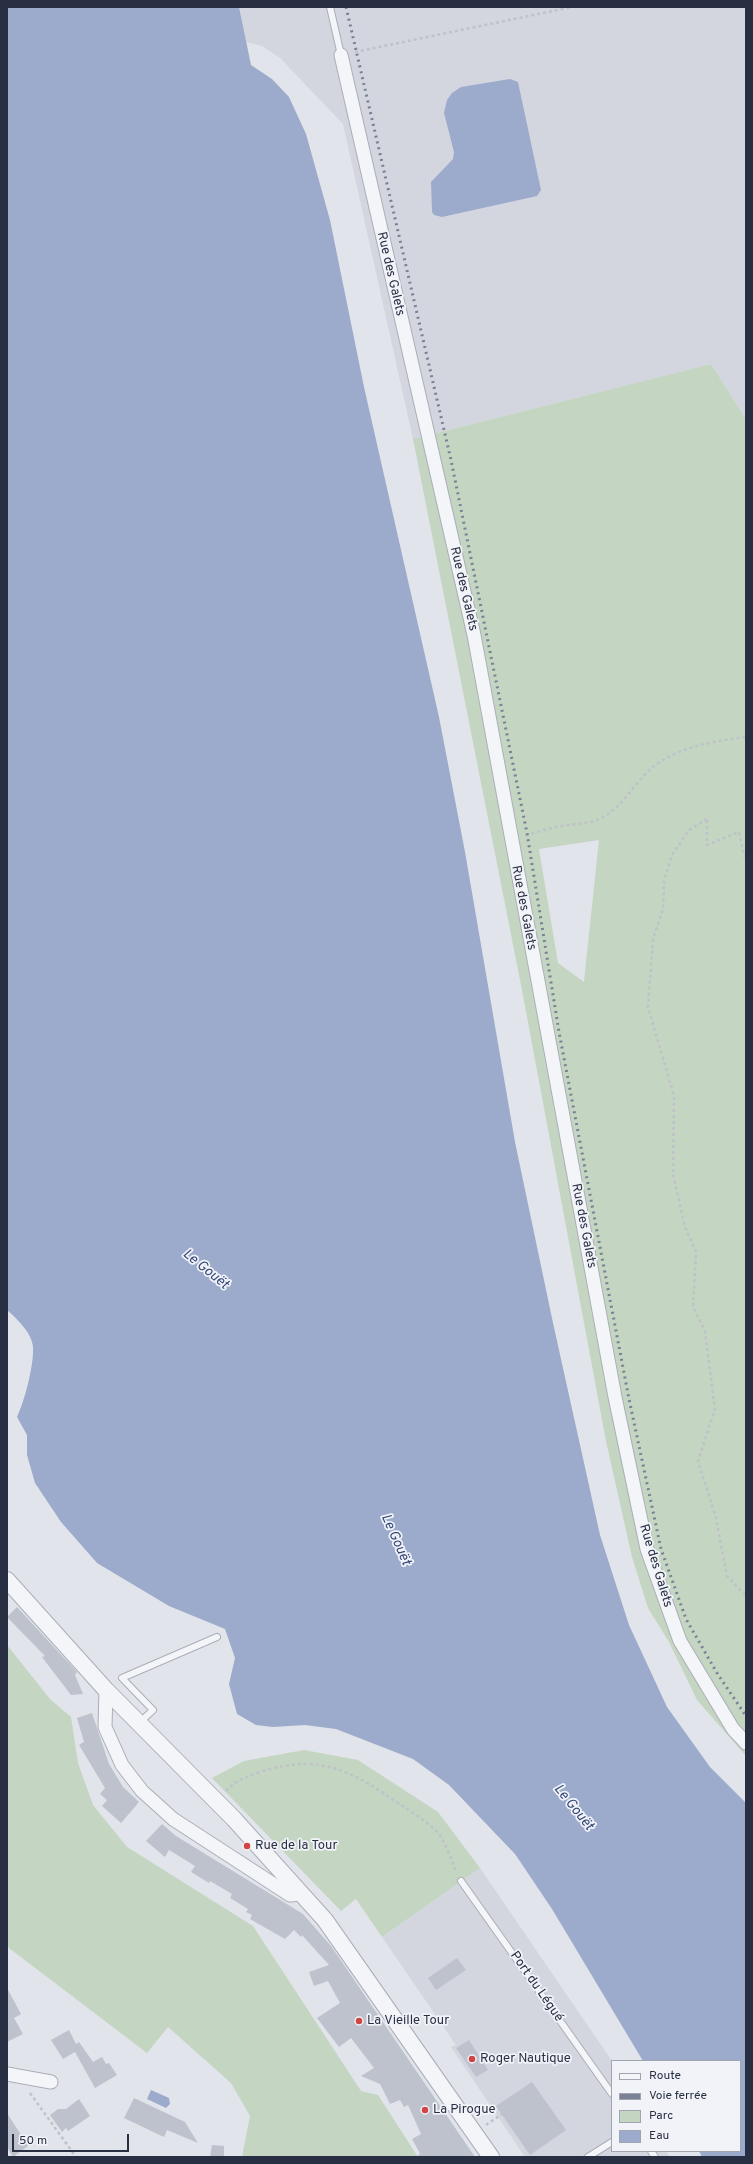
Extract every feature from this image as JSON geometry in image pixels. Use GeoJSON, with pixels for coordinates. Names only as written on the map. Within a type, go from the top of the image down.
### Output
{"type":"FeatureCollection","features":[{"type":"Feature","properties":{"kind":"street","name":"Rue des Galets"},"geometry":{"type":"LineString","coordinates":[[341,55],[474,635],[615,1397],[647,1549],[680,1641],[733,1729],[746,1743]]}},
{"type":"Feature","properties":{"kind":"street"},"geometry":{"type":"LineString","coordinates":[[7,1580],[106,1690],[216,1801],[325,1920],[491,2157]]}},
{"type":"Feature","properties":{"kind":"street"},"geometry":{"type":"LineString","coordinates":[[106,1690],[105,1727],[122,1765],[142,1791],[173,1819],[290,1895],[302,1894]]}},
{"type":"Feature","properties":{"kind":"street"},"geometry":{"type":"LineString","coordinates":[[13,2075],[51,2082]]}},
{"type":"Feature","properties":{"kind":"lane"},"geometry":{"type":"LineString","coordinates":[[330,7],[341,55]]}},
{"type":"Feature","properties":{"kind":"lane"},"geometry":{"type":"LineString","coordinates":[[139,1723],[153,1710],[122,1678],[217,1637]]}},
{"type":"Feature","properties":{"kind":"lane","name":"Port du Légué"},"geometry":{"type":"LineString","coordinates":[[461,1881],[611,2093]]}},
{"type":"Feature","properties":{"kind":"lane"},"geometry":{"type":"LineString","coordinates":[[588,2157],[611,2143]]}},
{"type":"Feature","properties":{"kind":"path"},"geometry":{"type":"LineString","coordinates":[[341,55],[572,7]]}},
{"type":"Feature","properties":{"kind":"path"},"geometry":{"type":"LineString","coordinates":[[511,840],[551,828],[597,820],[622,802],[636,784],[654,766],[676,754],[708,743],[746,737]]}},
{"type":"Feature","properties":{"kind":"path"},"geometry":{"type":"LineString","coordinates":[[746,856],[739,832],[707,845],[707,819],[690,830],[672,855],[664,881],[663,909],[653,939],[648,1006],[674,1096],[673,1174],[685,1227],[696,1252],[693,1307],[705,1331],[716,1409],[698,1461],[716,1518],[727,1576],[746,1596]]}},
{"type":"Feature","properties":{"kind":"path"},"geometry":{"type":"LineString","coordinates":[[216,1801],[235,1782],[244,1777],[278,1767],[318,1763],[344,1770],[377,1788],[428,1824],[438,1833],[461,1881]]}},
{"type":"Feature","properties":{"kind":"path"},"geometry":{"type":"LineString","coordinates":[[13,2075],[76,2157]]}},
{"type":"Feature","properties":{"kind":"path"},"geometry":{"type":"LineString","coordinates":[[419,2157],[449,2095]]}},
{"type":"Feature","properties":{"kind":"shaded area"},"geometry":{"type":"Polygon","coordinates":[[[239,7],[746,7],[746,419],[711,364],[413,439],[343,124],[280,58],[262,46],[246,42],[239,7]]]}},
{"type":"Feature","properties":{"kind":"shaded area"},"geometry":{"type":"Polygon","coordinates":[[[480,1868],[611,2060],[611,2152],[667,2152],[670,2157],[525,2157],[451,2047],[456,2045],[382,1937],[480,1868]]]}},
{"type":"Feature","properties":{"kind":"green space"},"geometry":{"type":"Polygon","coordinates":[[[711,364],[746,419],[746,1756],[697,1700],[669,1642],[648,1608],[632,1557],[606,1441],[522,990],[413,439],[711,364]],[[599,840],[539,849],[558,963],[584,982],[599,840]]]}},
{"type":"Feature","properties":{"kind":"green space"},"geometry":{"type":"Polygon","coordinates":[[[7,1645],[50,1699],[71,1717],[78,1763],[93,1805],[127,1847],[253,1926],[361,2091],[378,2095],[418,2157],[242,2157],[250,2116],[231,2083],[168,2027],[147,2053],[9,1948],[7,1942],[7,1645]]]}},
{"type":"Feature","properties":{"kind":"green space"},"geometry":{"type":"Polygon","coordinates":[[[304,1750],[358,1760],[438,1812],[480,1868],[382,1937],[356,1899],[341,1911],[212,1778],[244,1761],[304,1750]]]}},
{"type":"Feature","properties":{"kind":"water","name":"Le Gouët"},"geometry":{"type":"Polygon","coordinates":[[[7,7],[239,7],[251,65],[272,79],[289,97],[306,134],[330,220],[364,387],[439,717],[465,852],[515,1142],[600,1535],[629,1625],[667,1707],[710,1767],[746,1803],[746,2157],[702,2157],[700,2152],[741,2152],[741,2060],[642,2060],[552,1909],[515,1854],[449,1785],[413,1759],[336,1729],[305,1725],[273,1727],[256,1725],[237,1714],[229,1684],[235,1658],[225,1629],[169,1606],[97,1563],[61,1522],[35,1483],[27,1455],[27,1435],[17,1417],[28,1382],[32,1363],[33,1347],[27,1332],[7,1310],[7,7]]]}},
{"type":"Feature","properties":{"kind":"water"},"geometry":{"type":"Polygon","coordinates":[[[510,79],[518,82],[541,190],[537,196],[442,217],[434,215],[432,212],[431,182],[453,159],[454,152],[444,113],[447,100],[452,93],[461,87],[510,79]]]}},
{"type":"Feature","properties":{"kind":"water"},"geometry":{"type":"Polygon","coordinates":[[[151,2090],[169,2098],[170,2104],[166,2108],[147,2099],[151,2090]]]}},
{"type":"Feature","properties":{"kind":"building"},"geometry":{"type":"Polygon","coordinates":[[[17,1607],[77,1672],[75,1675],[83,1694],[71,1695],[42,1657],[45,1656],[7,1617],[17,1607]]]}},
{"type":"Feature","properties":{"kind":"building"},"geometry":{"type":"Polygon","coordinates":[[[92,1713],[109,1764],[123,1787],[139,1802],[121,1823],[102,1806],[107,1800],[100,1794],[105,1788],[79,1745],[84,1742],[77,1718],[92,1713]]]}},
{"type":"Feature","properties":{"kind":"building"},"geometry":{"type":"Polygon","coordinates":[[[162,1824],[176,1836],[303,1914],[331,1946],[475,2157],[422,2157],[412,2139],[421,2134],[408,2105],[404,2107],[400,2100],[390,2104],[380,2084],[361,2076],[374,2068],[351,2038],[339,2047],[317,2018],[340,2003],[328,1981],[314,1986],[309,1972],[329,1965],[302,1935],[301,1937],[294,1930],[285,1939],[250,1919],[252,1915],[246,1912],[248,1909],[230,1898],[232,1894],[191,1872],[195,1866],[169,1850],[165,1857],[146,1841],[162,1824]]]}},
{"type":"Feature","properties":{"kind":"building"},"geometry":{"type":"Polygon","coordinates":[[[457,1958],[466,1970],[436,1990],[428,1978],[457,1958]]]}},
{"type":"Feature","properties":{"kind":"building"},"geometry":{"type":"Polygon","coordinates":[[[7,1988],[21,2014],[14,2018],[23,2034],[7,2042],[7,1988]]]}},
{"type":"Feature","properties":{"kind":"building"},"geometry":{"type":"Polygon","coordinates":[[[69,2030],[76,2044],[79,2042],[93,2062],[102,2057],[106,2064],[109,2063],[117,2075],[95,2088],[75,2052],[63,2059],[51,2040],[69,2030]]]}},
{"type":"Feature","properties":{"kind":"building","name":"Roger Nautique"},"geometry":{"type":"Polygon","coordinates":[[[469,2040],[488,2070],[476,2077],[456,2048],[469,2040]]]}},
{"type":"Feature","properties":{"kind":"building"},"geometry":{"type":"Polygon","coordinates":[[[532,2082],[566,2130],[530,2155],[496,2106],[532,2082]]]}},
{"type":"Feature","properties":{"kind":"building"},"geometry":{"type":"Polygon","coordinates":[[[134,2098],[185,2122],[198,2143],[167,2130],[164,2137],[124,2118],[134,2098]]]}},
{"type":"Feature","properties":{"kind":"building"},"geometry":{"type":"Polygon","coordinates":[[[79,2099],[90,2116],[68,2131],[66,2128],[62,2132],[50,2115],[58,2109],[66,2109],[79,2099]]]}},
{"type":"Feature","properties":{"kind":"building"},"geometry":{"type":"Polygon","coordinates":[[[7,2113],[28,2146],[13,2157],[7,2147],[7,2113]]]}},
{"type":"Feature","properties":{"kind":"building"},"geometry":{"type":"Polygon","coordinates":[[[212,2145],[224,2146],[224,2157],[210,2157],[212,2145]]]}},
{"type":"Feature","properties":{"kind":"railway"},"geometry":{"type":"LineString","coordinates":[[346,7],[451,460],[527,833],[559,1032],[629,1399],[661,1549],[686,1619],[717,1673],[746,1716]]}},
{"type":"Feature","properties":{"kind":"place","name":"Rue de la Tour"},"geometry":{"type":"Point","coordinates":[247,1846]}},
{"type":"Feature","properties":{"kind":"place","name":"La Vieille Tour"},"geometry":{"type":"Point","coordinates":[359,2021]}},
{"type":"Feature","properties":{"kind":"place","name":"Roger Nautique"},"geometry":{"type":"Point","coordinates":[472,2059]}},
{"type":"Feature","properties":{"kind":"place","name":"La Pirogue"},"geometry":{"type":"Point","coordinates":[425,2110]}}]}
